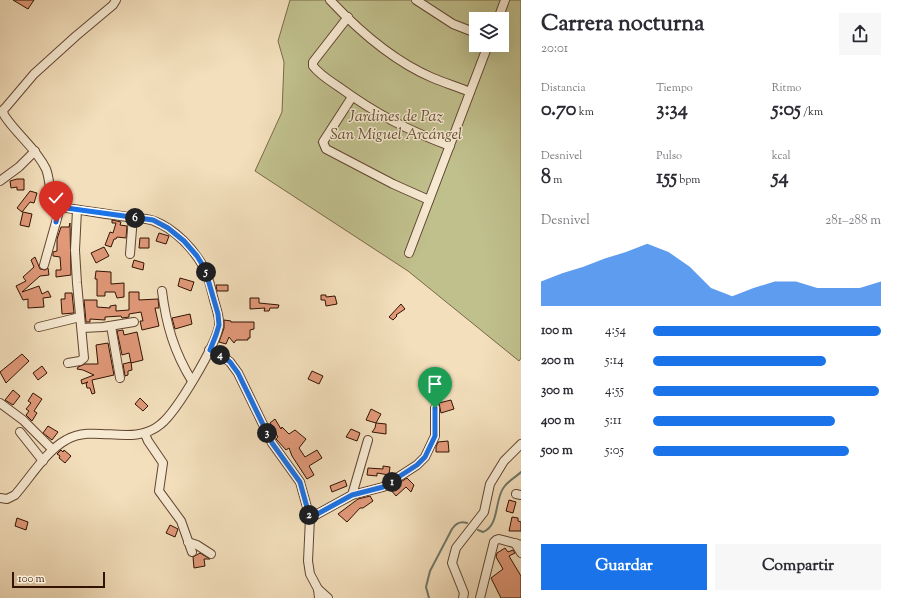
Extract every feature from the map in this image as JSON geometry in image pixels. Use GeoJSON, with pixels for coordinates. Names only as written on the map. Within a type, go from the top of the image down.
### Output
{"type":"FeatureCollection","features":[{"type":"Feature","properties":{"kind":"street"},"geometry":{"type":"LineString","coordinates":[[0,498],[7,499],[15,495],[52,449],[66,439],[79,434],[140,435],[145,434],[162,424],[177,407],[210,350],[219,325],[218,314],[205,269],[197,256],[188,246],[168,228],[153,220],[59,207],[55,204],[52,198],[47,171],[35,151],[4,115],[3,110],[34,74],[113,5],[116,0]]}},
{"type":"Feature","properties":{"kind":"street"},"geometry":{"type":"LineString","coordinates":[[330,0],[386,52],[408,66],[432,78],[470,92]]}},
{"type":"Feature","properties":{"kind":"street"},"geometry":{"type":"LineString","coordinates":[[416,0],[453,24],[469,30]]}},
{"type":"Feature","properties":{"kind":"street"},"geometry":{"type":"LineString","coordinates":[[501,12],[505,0]]}},
{"type":"Feature","properties":{"kind":"street"},"geometry":{"type":"LineString","coordinates":[[348,18],[313,62],[312,66],[352,97],[384,118],[422,136],[450,146]]}},
{"type":"Feature","properties":{"kind":"street"},"geometry":{"type":"LineString","coordinates":[[409,253],[485,52]]}},
{"type":"Feature","properties":{"kind":"street"},"geometry":{"type":"LineString","coordinates":[[352,97],[323,142],[326,149],[393,184],[429,200]]}},
{"type":"Feature","properties":{"kind":"street"},"geometry":{"type":"LineString","coordinates":[[0,181],[19,167],[35,151]]}},
{"type":"Feature","properties":{"kind":"street"},"geometry":{"type":"LineString","coordinates":[[44,265],[59,207]]}},
{"type":"Feature","properties":{"kind":"street"},"geometry":{"type":"LineString","coordinates":[[68,363],[80,361],[84,358],[76,283],[75,250],[77,210]]}},
{"type":"Feature","properties":{"kind":"street"},"geometry":{"type":"LineString","coordinates":[[130,254],[133,218]]}},
{"type":"Feature","properties":{"kind":"street"},"geometry":{"type":"LineString","coordinates":[[162,291],[166,321],[170,334],[183,367],[192,381]]}},
{"type":"Feature","properties":{"kind":"street"},"geometry":{"type":"LineString","coordinates":[[39,327],[80,317]]}},
{"type":"Feature","properties":{"kind":"street"},"geometry":{"type":"LineString","coordinates":[[82,328],[111,326],[134,322]]}},
{"type":"Feature","properties":{"kind":"street"},"geometry":{"type":"LineString","coordinates":[[111,326],[120,378]]}},
{"type":"Feature","properties":{"kind":"street"},"geometry":{"type":"LineString","coordinates":[[210,350],[221,355],[230,362],[238,373],[272,443],[300,482],[310,518],[308,561],[310,574],[318,589],[328,598]]}},
{"type":"Feature","properties":{"kind":"street"},"geometry":{"type":"LineString","coordinates":[[0,403],[23,420],[52,449]]}},
{"type":"Feature","properties":{"kind":"street"},"geometry":{"type":"LineString","coordinates":[[310,518],[352,495],[383,487],[417,465],[425,457],[435,436],[435,408]]}},
{"type":"Feature","properties":{"kind":"street"},"geometry":{"type":"LineString","coordinates":[[20,432],[42,461]]}},
{"type":"Feature","properties":{"kind":"street"},"geometry":{"type":"LineString","coordinates":[[145,434],[163,463],[160,491],[181,521],[192,552]]}},
{"type":"Feature","properties":{"kind":"street"},"geometry":{"type":"LineString","coordinates":[[352,495],[368,440]]}},
{"type":"Feature","properties":{"kind":"street"},"geometry":{"type":"LineString","coordinates":[[463,598],[464,593],[452,563],[456,548],[484,512],[490,484],[504,461],[521,444]]}},
{"type":"Feature","properties":{"kind":"street"},"geometry":{"type":"LineString","coordinates":[[486,598],[480,594],[494,542],[499,539],[518,544],[521,553]]}},
{"type":"Feature","properties":{"kind":"street"},"geometry":{"type":"LineString","coordinates":[[188,542],[197,545],[211,554]]}},
{"type":"Feature","properties":{"kind":"street"},"geometry":{"type":"LineString","coordinates":[[318,589],[319,598]]}},
{"type":"Feature","properties":{"kind":"green space","name":"Jardines de Paz San Miguel Arcángel"},"geometry":{"type":"Polygon","coordinates":[[[290,0],[521,0],[521,358],[519,361],[408,271],[255,171],[282,112],[284,62],[278,41],[290,0]]]}},
{"type":"Feature","properties":{"kind":"building"},"geometry":{"type":"Polygon","coordinates":[[[13,0],[34,0],[28,9],[13,0]]]}},
{"type":"Feature","properties":{"kind":"building"},"geometry":{"type":"Polygon","coordinates":[[[24,179],[24,190],[17,190],[17,187],[11,188],[10,181],[24,179]]]}},
{"type":"Feature","properties":{"kind":"building"},"geometry":{"type":"Polygon","coordinates":[[[30,191],[37,193],[34,203],[30,202],[22,212],[17,208],[30,191]]]}},
{"type":"Feature","properties":{"kind":"building"},"geometry":{"type":"Polygon","coordinates":[[[23,212],[32,214],[29,227],[20,225],[23,212]]]}},
{"type":"Feature","properties":{"kind":"building"},"geometry":{"type":"Polygon","coordinates":[[[112,220],[121,222],[120,225],[127,226],[126,238],[117,237],[114,239],[111,247],[105,245],[110,232],[113,233],[116,223],[112,223],[112,220]]]}},
{"type":"Feature","properties":{"kind":"building"},"geometry":{"type":"Polygon","coordinates":[[[70,223],[71,275],[56,277],[56,270],[61,270],[60,257],[53,256],[53,252],[57,251],[57,239],[61,227],[69,227],[70,223]]]}},
{"type":"Feature","properties":{"kind":"building"},"geometry":{"type":"Polygon","coordinates":[[[159,233],[169,236],[166,244],[156,241],[159,233]]]}},
{"type":"Feature","properties":{"kind":"building"},"geometry":{"type":"Polygon","coordinates":[[[140,238],[149,238],[149,248],[139,248],[140,238]]]}},
{"type":"Feature","properties":{"kind":"building"},"geometry":{"type":"Polygon","coordinates":[[[104,247],[109,256],[96,263],[91,253],[104,247]]]}},
{"type":"Feature","properties":{"kind":"building"},"geometry":{"type":"Polygon","coordinates":[[[35,257],[40,269],[45,270],[48,268],[49,275],[40,276],[22,292],[39,286],[42,294],[48,291],[51,297],[43,298],[44,307],[28,308],[28,299],[23,300],[16,286],[26,281],[23,277],[34,267],[31,260],[35,257]]]}},
{"type":"Feature","properties":{"kind":"building"},"geometry":{"type":"Polygon","coordinates":[[[134,260],[144,263],[143,270],[132,267],[134,260]]]}},
{"type":"Feature","properties":{"kind":"building"},"geometry":{"type":"Polygon","coordinates":[[[96,271],[111,272],[111,284],[124,283],[124,297],[117,298],[115,292],[105,292],[105,296],[97,296],[97,279],[95,279],[96,271]]]}},
{"type":"Feature","properties":{"kind":"building"},"geometry":{"type":"Polygon","coordinates":[[[180,278],[194,282],[191,291],[178,286],[180,278]]]}},
{"type":"Feature","properties":{"kind":"building"},"geometry":{"type":"Polygon","coordinates":[[[216,285],[228,285],[228,291],[217,291],[216,285]]]}},
{"type":"Feature","properties":{"kind":"building"},"geometry":{"type":"Polygon","coordinates":[[[129,292],[139,292],[139,300],[158,299],[159,308],[155,308],[159,326],[142,330],[140,321],[143,321],[141,312],[129,314],[129,317],[105,317],[105,320],[90,319],[90,322],[86,322],[84,300],[97,300],[97,307],[110,308],[110,306],[116,305],[116,311],[129,310],[129,292]]]}},
{"type":"Feature","properties":{"kind":"building"},"geometry":{"type":"Polygon","coordinates":[[[65,293],[72,293],[74,313],[62,314],[61,299],[65,299],[65,293]]]}},
{"type":"Feature","properties":{"kind":"building"},"geometry":{"type":"Polygon","coordinates":[[[321,295],[326,295],[326,297],[335,296],[337,304],[326,306],[325,300],[321,300],[321,295]]]}},
{"type":"Feature","properties":{"kind":"building"},"geometry":{"type":"Polygon","coordinates":[[[250,298],[259,298],[259,303],[279,305],[278,308],[270,308],[269,311],[264,311],[265,308],[250,309],[250,298]]]}},
{"type":"Feature","properties":{"kind":"building"},"geometry":{"type":"Polygon","coordinates":[[[401,304],[405,309],[396,315],[397,316],[393,320],[389,317],[401,304]]]}},
{"type":"Feature","properties":{"kind":"building"},"geometry":{"type":"Polygon","coordinates":[[[190,314],[192,324],[175,329],[172,318],[190,314]]]}},
{"type":"Feature","properties":{"kind":"building"},"geometry":{"type":"Polygon","coordinates":[[[224,320],[231,322],[254,322],[254,329],[250,330],[250,338],[248,338],[248,340],[236,340],[234,343],[229,337],[226,344],[219,342],[224,328],[224,320]]]}},
{"type":"Feature","properties":{"kind":"building"},"geometry":{"type":"Polygon","coordinates":[[[123,330],[124,335],[137,332],[143,360],[131,363],[129,353],[122,355],[117,331],[123,330]]]}},
{"type":"Feature","properties":{"kind":"building"},"geometry":{"type":"Polygon","coordinates":[[[108,343],[114,375],[92,380],[95,393],[92,394],[90,388],[87,388],[86,383],[88,382],[82,384],[81,380],[94,375],[77,369],[85,364],[98,364],[96,345],[108,343]]]}},
{"type":"Feature","properties":{"kind":"building"},"geometry":{"type":"Polygon","coordinates":[[[22,354],[29,361],[6,383],[0,372],[22,354]]]}},
{"type":"Feature","properties":{"kind":"building"},"geometry":{"type":"Polygon","coordinates":[[[131,362],[132,370],[128,371],[128,375],[125,376],[123,364],[131,362]]]}},
{"type":"Feature","properties":{"kind":"building"},"geometry":{"type":"Polygon","coordinates":[[[42,366],[47,373],[38,380],[33,373],[42,366]]]}},
{"type":"Feature","properties":{"kind":"building"},"geometry":{"type":"Polygon","coordinates":[[[312,371],[323,376],[319,384],[308,379],[312,371]]]}},
{"type":"Feature","properties":{"kind":"building"},"geometry":{"type":"Polygon","coordinates":[[[13,390],[20,396],[13,405],[5,400],[13,390]]]}},
{"type":"Feature","properties":{"kind":"building"},"geometry":{"type":"Polygon","coordinates":[[[33,393],[42,399],[34,411],[37,413],[32,421],[26,415],[29,411],[26,409],[31,403],[28,401],[33,393]]]}},
{"type":"Feature","properties":{"kind":"building"},"geometry":{"type":"Polygon","coordinates":[[[140,398],[148,406],[143,411],[135,404],[140,398]]]}},
{"type":"Feature","properties":{"kind":"building"},"geometry":{"type":"Polygon","coordinates":[[[451,400],[454,409],[441,413],[439,403],[451,400]]]}},
{"type":"Feature","properties":{"kind":"building"},"geometry":{"type":"Polygon","coordinates":[[[371,409],[381,414],[376,423],[366,420],[371,409]]]}},
{"type":"Feature","properties":{"kind":"building"},"geometry":{"type":"Polygon","coordinates":[[[275,419],[281,429],[282,427],[289,434],[295,430],[306,439],[299,448],[305,457],[317,450],[322,458],[309,466],[314,475],[307,479],[292,456],[289,448],[286,450],[276,439],[278,437],[270,423],[275,419]]]}},
{"type":"Feature","properties":{"kind":"building"},"geometry":{"type":"Polygon","coordinates":[[[376,423],[386,424],[386,434],[372,432],[376,423]]]}},
{"type":"Feature","properties":{"kind":"building"},"geometry":{"type":"Polygon","coordinates":[[[48,426],[58,432],[52,440],[43,433],[48,426]]]}},
{"type":"Feature","properties":{"kind":"building"},"geometry":{"type":"Polygon","coordinates":[[[351,429],[360,433],[357,441],[346,437],[351,429]]]}},
{"type":"Feature","properties":{"kind":"building"},"geometry":{"type":"Polygon","coordinates":[[[448,441],[449,452],[436,452],[438,442],[448,441]]]}},
{"type":"Feature","properties":{"kind":"building"},"geometry":{"type":"Polygon","coordinates":[[[61,450],[63,452],[64,450],[71,456],[65,463],[57,454],[61,450]]]}},
{"type":"Feature","properties":{"kind":"building"},"geometry":{"type":"Polygon","coordinates":[[[383,466],[390,467],[389,475],[377,473],[377,476],[367,475],[368,468],[383,469],[383,466]]]}},
{"type":"Feature","properties":{"kind":"building"},"geometry":{"type":"Polygon","coordinates":[[[407,478],[414,485],[411,492],[406,487],[396,496],[390,489],[407,478]]]}},
{"type":"Feature","properties":{"kind":"building"},"geometry":{"type":"Polygon","coordinates":[[[345,480],[347,486],[332,492],[330,486],[345,480]]]}},
{"type":"Feature","properties":{"kind":"building"},"geometry":{"type":"Polygon","coordinates":[[[370,496],[373,501],[363,508],[360,508],[347,522],[338,514],[358,499],[370,496]]]}},
{"type":"Feature","properties":{"kind":"building"},"geometry":{"type":"Polygon","coordinates":[[[509,500],[516,502],[513,513],[506,511],[509,500]]]}},
{"type":"Feature","properties":{"kind":"building"},"geometry":{"type":"Polygon","coordinates":[[[512,517],[518,518],[518,521],[521,522],[521,531],[509,531],[512,517]]]}},
{"type":"Feature","properties":{"kind":"building"},"geometry":{"type":"Polygon","coordinates":[[[17,518],[28,522],[26,530],[15,526],[17,518]]]}},
{"type":"Feature","properties":{"kind":"building"},"geometry":{"type":"Polygon","coordinates":[[[170,525],[178,529],[175,537],[166,533],[170,525]]]}},
{"type":"Feature","properties":{"kind":"building"},"geometry":{"type":"Polygon","coordinates":[[[505,548],[508,552],[513,550],[515,553],[509,556],[521,576],[521,598],[501,598],[491,578],[503,569],[496,557],[497,553],[505,548]]]}},
{"type":"Feature","properties":{"kind":"building"},"geometry":{"type":"Polygon","coordinates":[[[200,553],[210,559],[204,559],[205,566],[194,568],[193,557],[200,553]]]}},
{"type":"Feature","properties":{"kind":"waterway"},"geometry":{"type":"LineString","coordinates":[[478,530],[483,532],[492,524],[501,492],[504,487],[521,472]]}},
{"type":"Feature","properties":{"kind":"waterway"},"geometry":{"type":"LineString","coordinates":[[429,598],[426,587],[430,571],[452,529],[460,522],[467,523]]}},
{"type":"Feature","properties":{"kind":"route"},"geometry":{"type":"LineString","coordinates":[[56,222],[59,207],[153,220],[168,228],[184,241],[197,256],[205,269],[218,314],[219,325],[210,350],[221,355],[230,362],[238,373],[272,443],[288,463],[300,482],[310,518],[352,495],[366,493],[383,487],[417,465],[425,457],[435,436],[435,408]]}}]}
